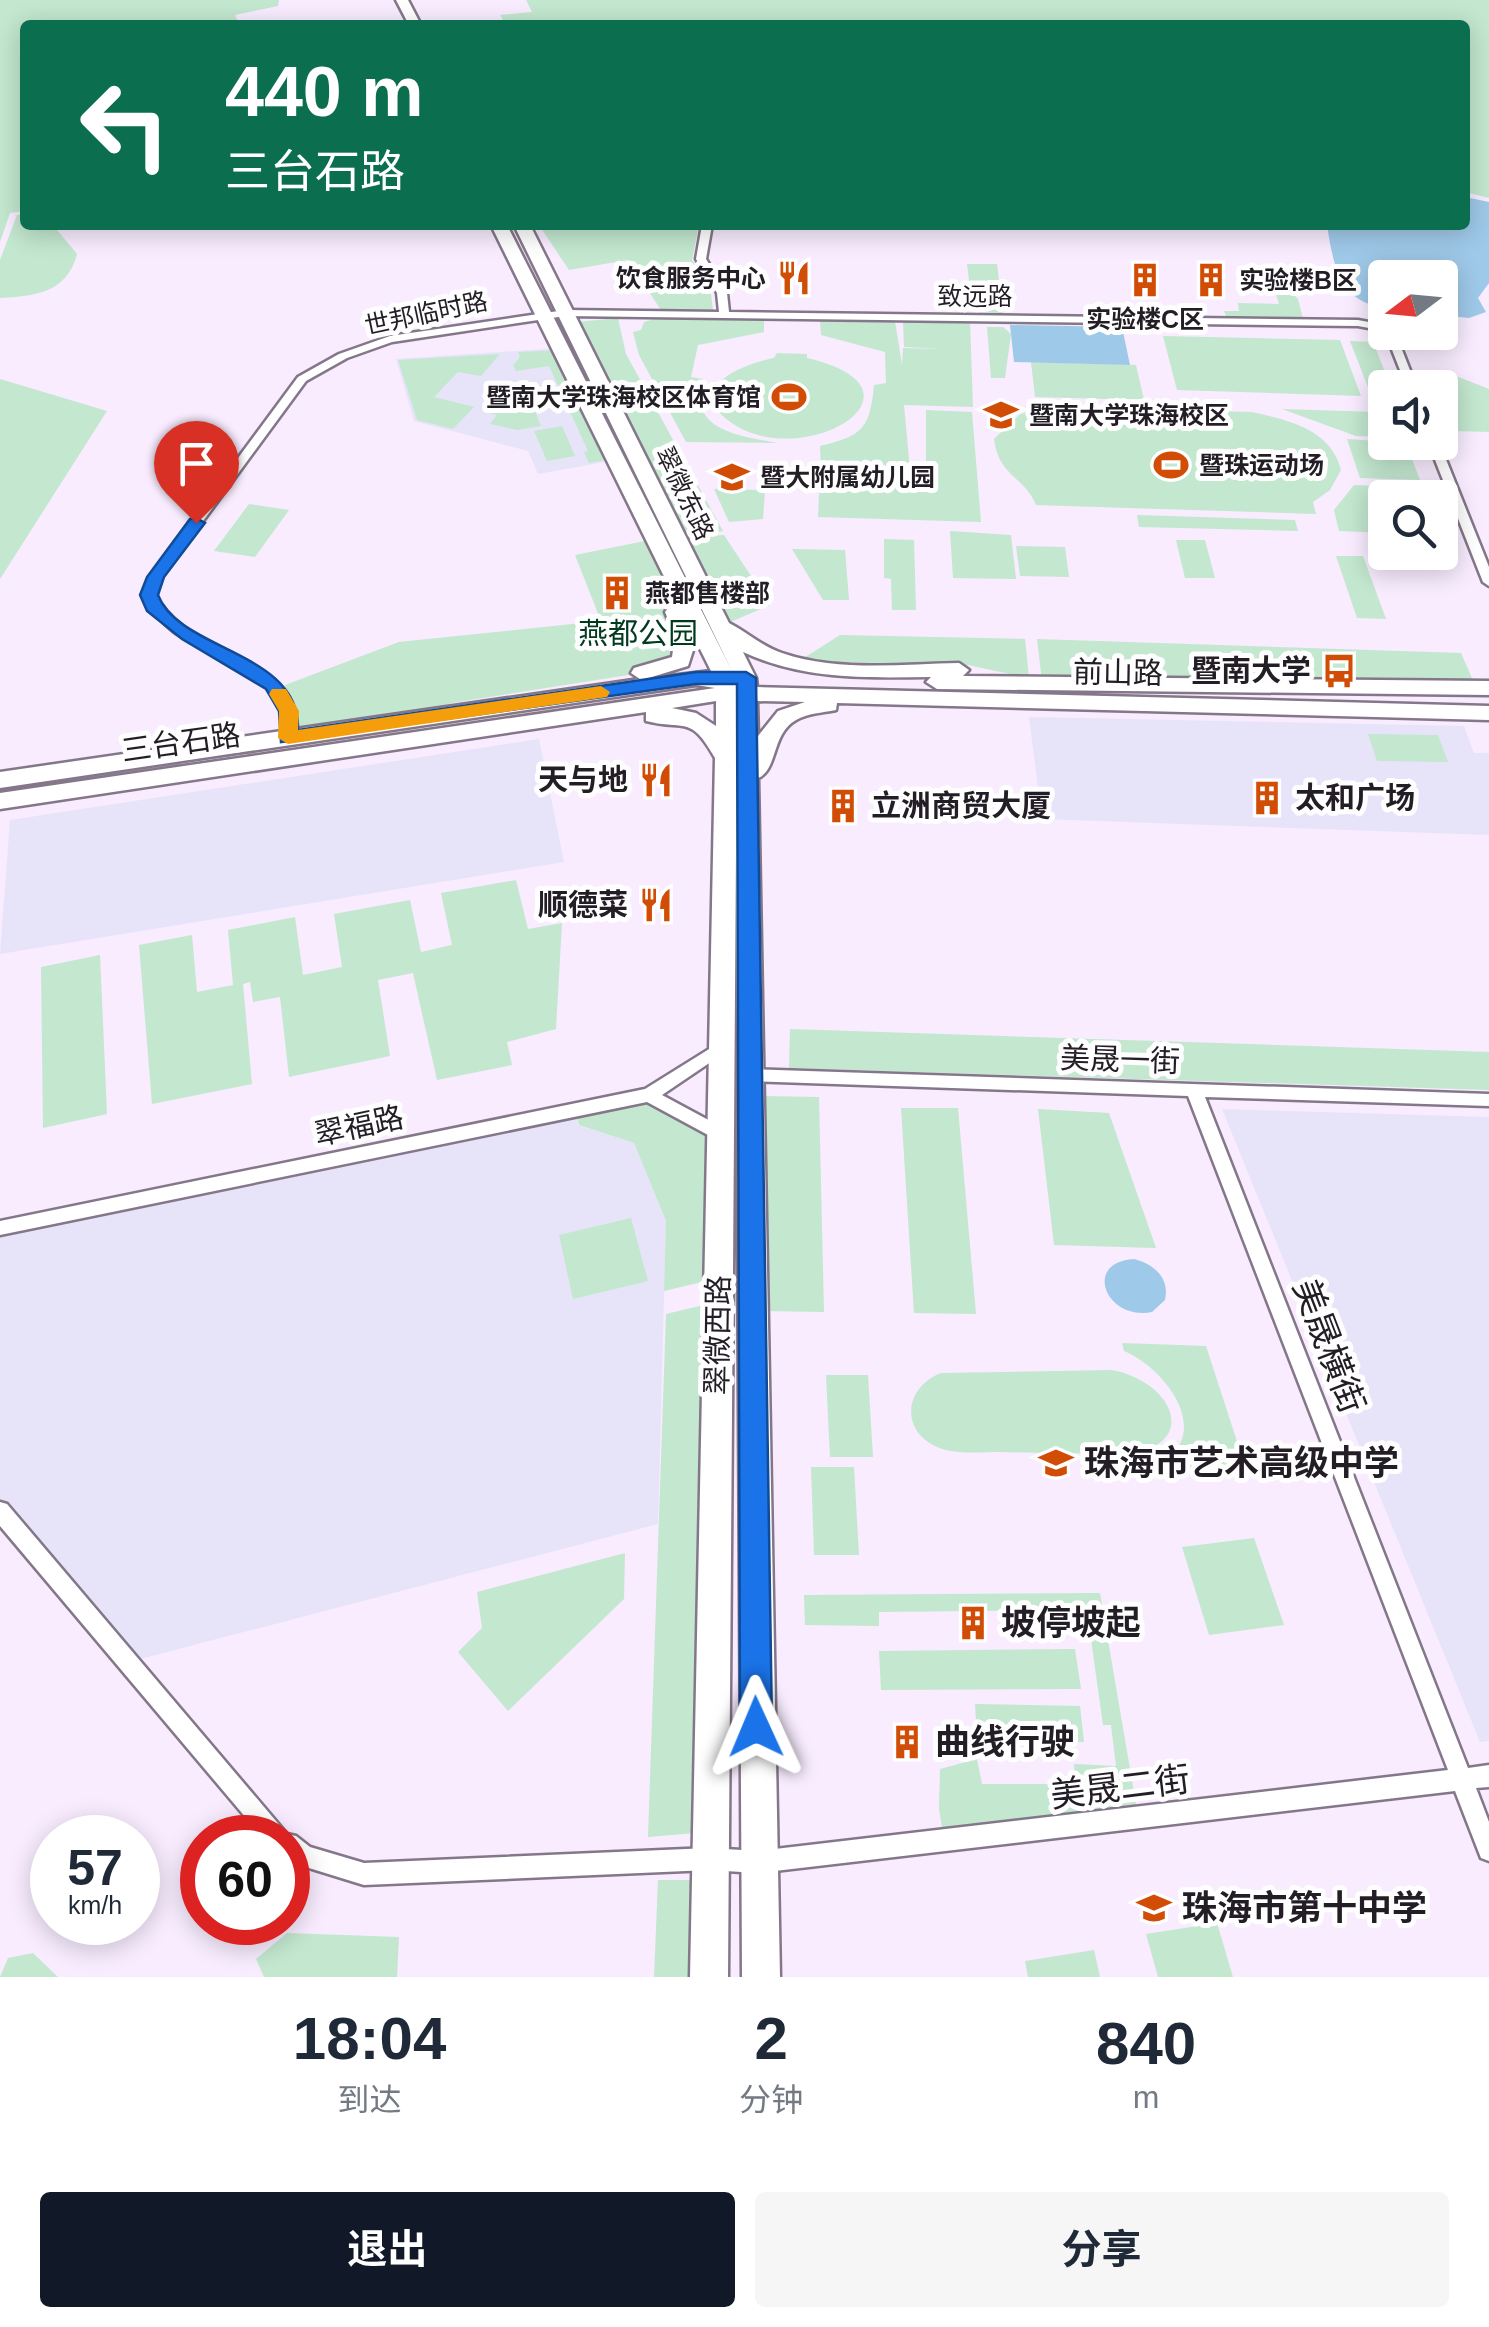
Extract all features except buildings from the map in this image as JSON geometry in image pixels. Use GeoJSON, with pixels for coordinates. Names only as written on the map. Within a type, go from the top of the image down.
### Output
{"type":"FeatureCollection","features":[{"type":"Feature","properties":{"kind":"main road","name":"翠微东路"},"geometry":{"type":"LineString","coordinates":[[501,230],[663,554],[736,685]]}},
{"type":"Feature","properties":{"kind":"main road","name":"翠微东路"},"geometry":{"type":"LineString","coordinates":[[524,230],[718,621],[736,685]]}},
{"type":"Feature","properties":{"kind":"main road"},"geometry":{"type":"LineString","coordinates":[[379,725],[452,703],[653,672],[681,660],[687,648],[686,636],[665,592],[663,554]]}},
{"type":"Feature","properties":{"kind":"main road"},"geometry":{"type":"LineString","coordinates":[[718,621],[737,640],[766,658],[802,667],[962,670],[1036,683]]}},
{"type":"Feature","properties":{"kind":"main road","name":"前山路"},"geometry":{"type":"LineString","coordinates":[[736,685],[1036,683],[1489,688]]}},
{"type":"Feature","properties":{"kind":"main road","name":"三台石路"},"geometry":{"type":"LineString","coordinates":[[0,780],[379,725],[736,685]]}},
{"type":"Feature","properties":{"kind":"main road","name":"三台石路"},"geometry":{"type":"LineString","coordinates":[[0,800],[736,685]]}},
{"type":"Feature","properties":{"kind":"main road","name":"前山路"},"geometry":{"type":"LineString","coordinates":[[736,685],[908,698],[1489,714]]}},
{"type":"Feature","properties":{"kind":"main road","name":"翠微西路"},"geometry":{"type":"LineString","coordinates":[[709,1977],[726,758],[736,685]]}},
{"type":"Feature","properties":{"kind":"main road","name":"翠微西路"},"geometry":{"type":"LineString","coordinates":[[736,685],[747,815],[761,1977]]}},
{"type":"Feature","properties":{"kind":"main road"},"geometry":{"type":"LineString","coordinates":[[747,815],[771,725],[789,713],[816,706],[908,698]]}},
{"type":"Feature","properties":{"kind":"main road"},"geometry":{"type":"LineString","coordinates":[[351,748],[469,743],[669,714],[698,718],[713,732],[726,758]]}},
{"type":"Feature","properties":{"kind":"street"},"geometry":{"type":"LineString","coordinates":[[706,230],[700,258],[722,293],[724,315]]}},
{"type":"Feature","properties":{"kind":"street","name":"世邦临时路"},"geometry":{"type":"LineString","coordinates":[[288,738],[289,711],[274,685],[162,616],[149,595],[156,577],[302,380],[322,366],[390,339],[565,312]]}},
{"type":"Feature","properties":{"kind":"street","name":"致远路"},"geometry":{"type":"LineString","coordinates":[[565,312],[1117,318],[1368,325]]}},
{"type":"Feature","properties":{"kind":"street"},"geometry":{"type":"LineString","coordinates":[[1441,460],[1489,582]]}},
{"type":"Feature","properties":{"kind":"street"},"geometry":{"type":"LineString","coordinates":[[721,1135],[650,1094],[722,1046]]}},
{"type":"Feature","properties":{"kind":"street","name":"美晟一街"},"geometry":{"type":"LineString","coordinates":[[748,1075],[1489,1100]]}},
{"type":"Feature","properties":{"kind":"street","name":"美晟橫街"},"geometry":{"type":"LineString","coordinates":[[1194,1090],[1489,1850]]}},
{"type":"Feature","properties":{"kind":"street","name":"翠福路"},"geometry":{"type":"LineString","coordinates":[[0,1228],[650,1094]]}},
{"type":"Feature","properties":{"kind":"street"},"geometry":{"type":"LineString","coordinates":[[0,1511],[258,1815]]}},
{"type":"Feature","properties":{"kind":"street","name":"美晟二街"},"geometry":{"type":"LineString","coordinates":[[310,1858],[364,1874],[710,1860],[758,1862],[1489,1776]]}},
{"type":"Feature","properties":{"kind":"shaded area"},"geometry":{"type":"Polygon","coordinates":[[[560,348],[616,460],[538,474],[528,451],[414,421],[396,359],[560,348]]]}},
{"type":"Feature","properties":{"kind":"shaded area","name":"太和广场"},"geometry":{"type":"Polygon","coordinates":[[[1029,717],[1464,726],[1474,753],[1489,753],[1489,835],[1042,819],[1029,717]]]}},
{"type":"Feature","properties":{"kind":"shaded area"},"geometry":{"type":"Polygon","coordinates":[[[539,739],[564,862],[0,954],[10,820],[539,739]]]}},
{"type":"Feature","properties":{"kind":"shaded area"},"geometry":{"type":"Polygon","coordinates":[[[1222,1109],[1489,1117],[1489,1741],[1480,1742],[1222,1109]]]}},
{"type":"Feature","properties":{"kind":"shaded area"},"geometry":{"type":"Polygon","coordinates":[[[576,1110],[578,1125],[634,1143],[666,1221],[658,1524],[129,1662],[0,1510],[0,1228],[576,1110]]]}},
{"type":"Feature","properties":{"kind":"green space"},"geometry":{"type":"Polygon","coordinates":[[[0,0],[279,0],[278,6],[235,15],[238,20],[20,20],[20,212],[10,213],[0,242],[0,0]]]}},
{"type":"Feature","properties":{"kind":"green space"},"geometry":{"type":"Polygon","coordinates":[[[526,0],[1489,0],[1489,198],[1470,193],[1470,20],[503,20],[500,15],[532,12],[526,0]]]}},
{"type":"Feature","properties":{"kind":"green space"},"geometry":{"type":"Polygon","coordinates":[[[20,215],[20,230],[57,230],[77,254],[66,277],[57,285],[25,296],[0,298],[0,260],[20,215]]]}},
{"type":"Feature","properties":{"kind":"green space"},"geometry":{"type":"Polygon","coordinates":[[[542,230],[698,230],[692,260],[710,286],[713,310],[661,310],[628,260],[569,270],[542,230]]]}},
{"type":"Feature","properties":{"kind":"green space"},"geometry":{"type":"Polygon","coordinates":[[[967,264],[997,264],[1003,313],[973,312],[967,264]]]}},
{"type":"Feature","properties":{"kind":"green space"},"geometry":{"type":"Polygon","coordinates":[[[1276,294],[1293,294],[1303,319],[1227,318],[1224,311],[1239,311],[1238,303],[1279,304],[1276,294]]]}},
{"type":"Feature","properties":{"kind":"green space"},"geometry":{"type":"Polygon","coordinates":[[[662,317],[764,318],[764,332],[698,345],[691,377],[703,379],[701,400],[708,419],[736,434],[777,443],[686,442],[639,355],[633,332],[641,330],[644,322],[662,317]]]}},
{"type":"Feature","properties":{"kind":"green space"},"geometry":{"type":"Polygon","coordinates":[[[618,318],[626,354],[723,531],[695,537],[724,535],[770,605],[726,624],[577,322],[618,318]]]}},
{"type":"Feature","properties":{"kind":"green space"},"geometry":{"type":"Polygon","coordinates":[[[820,321],[895,321],[902,365],[903,348],[944,349],[904,347],[903,321],[970,321],[973,407],[904,405],[910,470],[821,469],[820,446],[862,428],[870,411],[874,385],[886,383],[885,352],[821,335],[820,321]]]}},
{"type":"Feature","properties":{"kind":"green space"},"geometry":{"type":"Polygon","coordinates":[[[987,327],[1003,327],[1011,334],[1005,378],[991,378],[987,327]]]}},
{"type":"Feature","properties":{"kind":"green space"},"geometry":{"type":"Polygon","coordinates":[[[1163,336],[1340,340],[1361,396],[1177,390],[1163,336]]]}},
{"type":"Feature","properties":{"kind":"green space"},"geometry":{"type":"Polygon","coordinates":[[[1350,341],[1368,342],[1368,350],[1376,350],[1384,370],[1368,370],[1368,387],[1350,341]]]}},
{"type":"Feature","properties":{"kind":"green space"},"geometry":{"type":"Polygon","coordinates":[[[559,350],[612,459],[589,463],[584,452],[588,451],[549,366],[516,371],[513,365],[520,357],[518,352],[559,350]]]}},
{"type":"Feature","properties":{"kind":"green space","name":"暨南大学珠海校区体育馆"},"geometry":{"type":"Polygon","coordinates":[[[777,353],[807,354],[807,358],[846,372],[862,389],[861,406],[846,422],[821,433],[791,438],[759,435],[729,421],[717,409],[713,398],[716,387],[735,371],[774,358],[777,353]]]}},
{"type":"Feature","properties":{"kind":"green space"},"geometry":{"type":"Polygon","coordinates":[[[500,354],[481,376],[458,372],[434,397],[474,407],[453,429],[417,420],[398,360],[500,354]]]}},
{"type":"Feature","properties":{"kind":"green space"},"geometry":{"type":"Polygon","coordinates":[[[1031,362],[1136,365],[1144,400],[1035,397],[1031,362]]]}},
{"type":"Feature","properties":{"kind":"green space"},"geometry":{"type":"Polygon","coordinates":[[[1458,377],[1489,389],[1489,432],[1458,431],[1458,377]]]}},
{"type":"Feature","properties":{"kind":"green space"},"geometry":{"type":"Polygon","coordinates":[[[0,379],[107,411],[0,579],[0,379]]]}},
{"type":"Feature","properties":{"kind":"green space"},"geometry":{"type":"Polygon","coordinates":[[[522,379],[541,426],[517,430],[490,424],[497,415],[486,412],[522,379]]]}},
{"type":"Feature","properties":{"kind":"green space","name":"暨珠运动场"},"geometry":{"type":"Polygon","coordinates":[[[1039,407],[1252,412],[1293,423],[1318,436],[1336,456],[1341,470],[1330,490],[1313,502],[1316,514],[1036,505],[1006,469],[994,439],[1019,415],[1039,407]]]}},
{"type":"Feature","properties":{"kind":"green space"},"geometry":{"type":"Polygon","coordinates":[[[1282,409],[1368,412],[1368,436],[1356,436],[1282,409]]]}},
{"type":"Feature","properties":{"kind":"green space"},"geometry":{"type":"Polygon","coordinates":[[[926,410],[972,412],[981,522],[818,517],[820,472],[926,475],[926,410]]]}},
{"type":"Feature","properties":{"kind":"green space"},"geometry":{"type":"Polygon","coordinates":[[[562,426],[575,456],[547,461],[534,431],[562,426]]]}},
{"type":"Feature","properties":{"kind":"green space"},"geometry":{"type":"Polygon","coordinates":[[[1347,439],[1368,440],[1368,460],[1412,460],[1420,480],[1360,478],[1347,439]]]}},
{"type":"Feature","properties":{"kind":"green space"},"geometry":{"type":"Polygon","coordinates":[[[1354,485],[1368,486],[1368,532],[1339,531],[1334,510],[1354,485]]]}},
{"type":"Feature","properties":{"kind":"green space"},"geometry":{"type":"Polygon","coordinates":[[[714,489],[765,490],[763,519],[729,522],[714,489]]]}},
{"type":"Feature","properties":{"kind":"green space"},"geometry":{"type":"Polygon","coordinates":[[[249,504],[289,510],[255,557],[214,551],[249,504]]]}},
{"type":"Feature","properties":{"kind":"green space"},"geometry":{"type":"Polygon","coordinates":[[[1137,515],[1295,520],[1298,531],[1139,527],[1137,515]]]}},
{"type":"Feature","properties":{"kind":"green space"},"geometry":{"type":"Polygon","coordinates":[[[950,531],[1011,535],[1016,579],[953,578],[950,531]]]}},
{"type":"Feature","properties":{"kind":"green space","name":"燕都公园"},"geometry":{"type":"Polygon","coordinates":[[[655,539],[666,595],[687,648],[660,670],[452,703],[379,725],[288,738],[285,685],[399,642],[601,621],[575,555],[655,539]]]}},
{"type":"Feature","properties":{"kind":"green space"},"geometry":{"type":"Polygon","coordinates":[[[884,539],[914,540],[916,610],[892,610],[891,579],[884,578],[884,539]]]}},
{"type":"Feature","properties":{"kind":"green space"},"geometry":{"type":"Polygon","coordinates":[[[1176,540],[1205,540],[1215,578],[1185,578],[1176,540]]]}},
{"type":"Feature","properties":{"kind":"green space"},"geometry":{"type":"Polygon","coordinates":[[[1016,546],[1065,547],[1069,577],[1020,576],[1016,546]]]}},
{"type":"Feature","properties":{"kind":"green space"},"geometry":{"type":"Polygon","coordinates":[[[792,549],[845,550],[849,600],[823,600],[792,549]]]}},
{"type":"Feature","properties":{"kind":"green space"},"geometry":{"type":"Polygon","coordinates":[[[1336,556],[1363,556],[1386,619],[1357,618],[1336,556]]]}},
{"type":"Feature","properties":{"kind":"green space"},"geometry":{"type":"Polygon","coordinates":[[[840,635],[1025,639],[1029,678],[968,665],[799,661],[840,635]]]}},
{"type":"Feature","properties":{"kind":"green space"},"geometry":{"type":"Polygon","coordinates":[[[1037,639],[1461,653],[1475,685],[1042,681],[1037,639]]]}},
{"type":"Feature","properties":{"kind":"green space"},"geometry":{"type":"Polygon","coordinates":[[[1368,734],[1438,735],[1448,762],[1377,761],[1368,734]]]}},
{"type":"Feature","properties":{"kind":"green space"},"geometry":{"type":"Polygon","coordinates":[[[516,880],[528,929],[562,923],[556,1029],[507,1042],[512,1065],[437,1080],[413,973],[378,980],[390,1056],[289,1077],[280,997],[253,1002],[250,982],[243,984],[252,1084],[152,1104],[139,945],[192,935],[197,992],[233,985],[228,930],[295,917],[303,975],[342,967],[334,914],[410,900],[421,952],[452,945],[441,893],[516,880]]]}},
{"type":"Feature","properties":{"kind":"green space"},"geometry":{"type":"Polygon","coordinates":[[[100,955],[107,1114],[43,1128],[41,967],[100,955]]]}},
{"type":"Feature","properties":{"kind":"green space"},"geometry":{"type":"Polygon","coordinates":[[[790,1029],[1489,1052],[1489,1090],[789,1068],[790,1029]]]}},
{"type":"Feature","properties":{"kind":"green space"},"geometry":{"type":"Polygon","coordinates":[[[761,1096],[819,1097],[824,1312],[760,1311],[761,1096]]]}},
{"type":"Feature","properties":{"kind":"green space"},"geometry":{"type":"Polygon","coordinates":[[[649,1104],[710,1138],[710,1280],[664,1291],[666,1221],[634,1143],[579,1125],[577,1117],[649,1104]]]}},
{"type":"Feature","properties":{"kind":"green space"},"geometry":{"type":"Polygon","coordinates":[[[901,1108],[958,1108],[976,1314],[914,1313],[901,1108]]]}},
{"type":"Feature","properties":{"kind":"green space"},"geometry":{"type":"Polygon","coordinates":[[[1038,1109],[1109,1113],[1156,1248],[1054,1245],[1038,1109]]]}},
{"type":"Feature","properties":{"kind":"green space"},"geometry":{"type":"Polygon","coordinates":[[[631,1218],[648,1281],[573,1299],[559,1235],[631,1218]]]}},
{"type":"Feature","properties":{"kind":"green space"},"geometry":{"type":"Polygon","coordinates":[[[708,1304],[695,1833],[648,1837],[666,1314],[708,1304]]]}},
{"type":"Feature","properties":{"kind":"green space"},"geometry":{"type":"Polygon","coordinates":[[[1122,1343],[1206,1346],[1244,1463],[1176,1473],[1132,1474],[1160,1465],[1177,1449],[1183,1417],[1167,1385],[1154,1370],[1124,1351],[1122,1343]]]}},
{"type":"Feature","properties":{"kind":"green space"},"geometry":{"type":"Polygon","coordinates":[[[1111,1370],[1151,1387],[1164,1401],[1171,1415],[1170,1429],[1162,1441],[1145,1450],[1118,1454],[959,1452],[931,1444],[921,1436],[911,1414],[918,1391],[941,1373],[1111,1370]]]}},
{"type":"Feature","properties":{"kind":"green space"},"geometry":{"type":"Polygon","coordinates":[[[826,1375],[868,1375],[873,1457],[830,1457],[826,1375]]]}},
{"type":"Feature","properties":{"kind":"green space"},"geometry":{"type":"Polygon","coordinates":[[[811,1467],[854,1467],[859,1555],[814,1555],[811,1467]]]}},
{"type":"Feature","properties":{"kind":"green space"},"geometry":{"type":"Polygon","coordinates":[[[1254,1538],[1284,1625],[1209,1635],[1182,1547],[1254,1538]]]}},
{"type":"Feature","properties":{"kind":"green space"},"geometry":{"type":"Polygon","coordinates":[[[625,1553],[624,1599],[508,1711],[458,1652],[482,1628],[477,1592],[625,1553]]]}},
{"type":"Feature","properties":{"kind":"green space"},"geometry":{"type":"Polygon","coordinates":[[[1100,1593],[1137,1810],[943,1834],[940,1769],[977,1759],[982,1784],[1075,1784],[1074,1764],[1116,1766],[1111,1725],[1103,1725],[1090,1632],[1064,1632],[1060,1610],[879,1612],[879,1626],[805,1625],[804,1595],[1100,1593]]]}},
{"type":"Feature","properties":{"kind":"green space"},"geometry":{"type":"Polygon","coordinates":[[[1075,1649],[1081,1689],[881,1690],[879,1651],[1075,1649]]]}},
{"type":"Feature","properties":{"kind":"green space"},"geometry":{"type":"Polygon","coordinates":[[[975,1704],[1080,1706],[1084,1742],[977,1740],[975,1704]]]}},
{"type":"Feature","properties":{"kind":"green space"},"geometry":{"type":"Polygon","coordinates":[[[658,1880],[692,1880],[691,1977],[654,1977],[658,1880]]]}},
{"type":"Feature","properties":{"kind":"green space"},"geometry":{"type":"Polygon","coordinates":[[[1217,1923],[1233,1977],[1158,1977],[1146,1934],[1217,1923]]]}},
{"type":"Feature","properties":{"kind":"green space"},"geometry":{"type":"Polygon","coordinates":[[[310,1934],[399,1937],[397,1977],[264,1977],[256,1959],[273,1945],[310,1945],[310,1934]]]}},
{"type":"Feature","properties":{"kind":"green space"},"geometry":{"type":"Polygon","coordinates":[[[1094,1950],[1100,1977],[1028,1977],[1025,1961],[1094,1950]]]}},
{"type":"Feature","properties":{"kind":"green space"},"geometry":{"type":"Polygon","coordinates":[[[33,1953],[58,1977],[0,1977],[8,1958],[33,1953]]]}},
{"type":"Feature","properties":{"kind":"water"},"geometry":{"type":"Polygon","coordinates":[[[1470,198],[1489,202],[1489,283],[1478,298],[1486,312],[1469,318],[1458,317],[1458,260],[1368,260],[1368,303],[1348,290],[1336,267],[1328,230],[1470,230],[1470,198]]]}},
{"type":"Feature","properties":{"kind":"water"},"geometry":{"type":"Polygon","coordinates":[[[1010,325],[1122,327],[1130,365],[1014,362],[1010,325]]]}},
{"type":"Feature","properties":{"kind":"water"},"geometry":{"type":"Polygon","coordinates":[[[1134,1259],[1154,1268],[1163,1279],[1165,1300],[1152,1312],[1122,1308],[1106,1290],[1108,1270],[1134,1259]]]}},
{"type":"Feature","properties":{"kind":"slow traffic"},"geometry":{"type":"LineString","coordinates":[[279,694],[289,711],[288,738],[601,692]]}},
{"type":"Feature","properties":{"kind":"place","name":"饮食服务中心"},"geometry":{"type":"Point","coordinates":[794,278]}},
{"type":"Feature","properties":{"kind":"place","name":"实验楼C区"},"geometry":{"type":"Point","coordinates":[1145,280]}},
{"type":"Feature","properties":{"kind":"place","name":"实验楼B区"},"geometry":{"type":"Point","coordinates":[1211,280]}},
{"type":"Feature","properties":{"kind":"place","name":"暨南大学珠海校区体育馆"},"geometry":{"type":"Point","coordinates":[789,397]}},
{"type":"Feature","properties":{"kind":"place","name":"暨南大学珠海校区"},"geometry":{"type":"Point","coordinates":[1001,415]}},
{"type":"Feature","properties":{"kind":"place","name":"暨珠运动场"},"geometry":{"type":"Point","coordinates":[1171,465]}},
{"type":"Feature","properties":{"kind":"place","name":"暨大附属幼儿园"},"geometry":{"type":"Point","coordinates":[732,477]}},
{"type":"Feature","properties":{"kind":"place","name":"燕都售楼部"},"geometry":{"type":"Point","coordinates":[617,593]}},
{"type":"Feature","properties":{"kind":"place","name":"暨南大学"},"geometry":{"type":"Point","coordinates":[1339,671]}},
{"type":"Feature","properties":{"kind":"place","name":"天与地"},"geometry":{"type":"Point","coordinates":[656,780]}},
{"type":"Feature","properties":{"kind":"place","name":"太和广场"},"geometry":{"type":"Point","coordinates":[1267,798]}},
{"type":"Feature","properties":{"kind":"place","name":"立洲商贸大厦"},"geometry":{"type":"Point","coordinates":[843,806]}},
{"type":"Feature","properties":{"kind":"place","name":"顺德菜"},"geometry":{"type":"Point","coordinates":[656,905]}},
{"type":"Feature","properties":{"kind":"place","name":"珠海市艺术高级中学"},"geometry":{"type":"Point","coordinates":[1056,1463]}},
{"type":"Feature","properties":{"kind":"place","name":"坡停坡起"},"geometry":{"type":"Point","coordinates":[973,1623]}},
{"type":"Feature","properties":{"kind":"place","name":"曲线行驶"},"geometry":{"type":"Point","coordinates":[907,1742]}},
{"type":"Feature","properties":{"kind":"place","name":"珠海市第十中学"},"geometry":{"type":"Point","coordinates":[1154,1908]}},
{"type":"Feature","properties":{"kind":"route"},"geometry":{"type":"LineString","coordinates":[[196,523],[156,577],[149,595],[154,607],[188,635],[274,685],[289,711],[288,738],[696,678],[746,678],[756,1727]]}}]}
